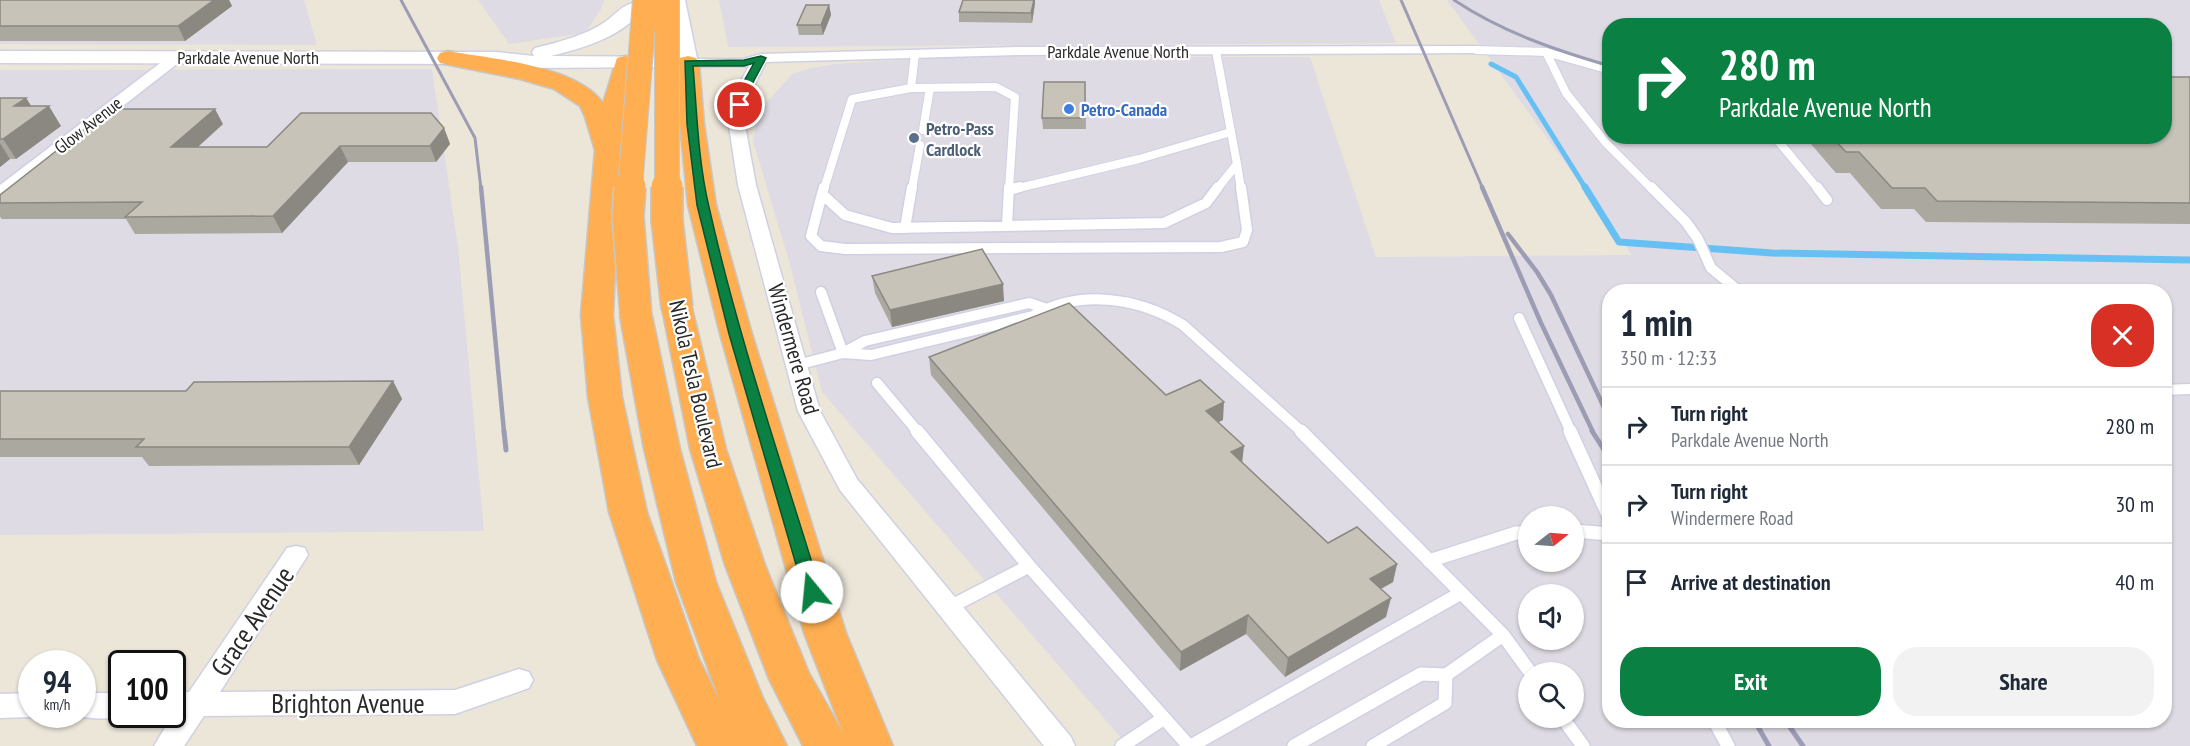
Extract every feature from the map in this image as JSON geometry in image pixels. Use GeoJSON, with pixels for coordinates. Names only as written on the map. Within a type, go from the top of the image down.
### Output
{"type":"FeatureCollection","features":[{"type":"Feature","properties":{"kind":"highway","name":"Nikola Tesla Boulevard"},"geometry":{"type":"LineString","coordinates":[[667,0],[667,220],[677,308],[708,448],[745,565],[790,679],[826,746]]}},
{"type":"Feature","properties":{"kind":"highway","name":"Nikola Tesla Boulevard"},"geometry":{"type":"LineString","coordinates":[[641,2],[628,217],[636,316],[662,449],[696,582],[742,701],[764,746]]}},
{"type":"Feature","properties":{"kind":"highway"},"geometry":{"type":"LineString","coordinates":[[692,124],[656,57],[637,53],[626,57],[613,112],[607,154],[597,315],[605,397],[628,512],[678,660],[720,746]]}},
{"type":"Feature","properties":{"kind":"highway"},"geometry":{"type":"LineString","coordinates":[[448,58],[507,69],[572,88],[589,101],[600,124],[607,154]]}},
{"type":"Feature","properties":{"kind":"highway"},"geometry":{"type":"LineString","coordinates":[[688,58],[692,124],[702,205],[736,334],[825,633],[870,746]]}},
{"type":"Feature","properties":{"kind":"main road"},"geometry":{"type":"LineString","coordinates":[[676,0],[688,58]]}},
{"type":"Feature","properties":{"kind":"main road"},"geometry":{"type":"LineString","coordinates":[[542,52],[574,44],[608,31],[641,2]]}},
{"type":"Feature","properties":{"kind":"main road"},"geometry":{"type":"LineString","coordinates":[[626,57],[641,2]]}},
{"type":"Feature","properties":{"kind":"main road"},"geometry":{"type":"LineString","coordinates":[[641,2],[656,57]]}},
{"type":"Feature","properties":{"kind":"main road","name":"Parkdale Avenue North"},"geometry":{"type":"LineString","coordinates":[[497,58],[524,52],[626,57]]}},
{"type":"Feature","properties":{"kind":"main road","name":"Parkdale Avenue North"},"geometry":{"type":"LineString","coordinates":[[0,57],[497,58],[517,62],[626,57]]}},
{"type":"Feature","properties":{"kind":"main road","name":"Parkdale Avenue North"},"geometry":{"type":"LineString","coordinates":[[656,57],[688,58]]}},
{"type":"Feature","properties":{"kind":"street","name":"Parkdale Avenue North"},"geometry":{"type":"LineString","coordinates":[[688,58],[744,63],[761,58],[1019,51],[1476,50]]}},
{"type":"Feature","properties":{"kind":"street","name":"Glow Avenue"},"geometry":{"type":"LineString","coordinates":[[0,193],[177,57]]}},
{"type":"Feature","properties":{"kind":"street","name":"Windermere Road"},"geometry":{"type":"LineString","coordinates":[[761,58],[744,90],[736,120],[747,185],[809,411],[848,484],[1061,746]]}},
{"type":"Feature","properties":{"kind":"street","name":"Grace Avenue"},"geometry":{"type":"LineString","coordinates":[[186,701],[296,555]]}},
{"type":"Feature","properties":{"kind":"street","name":"Brighton Avenue"},"geometry":{"type":"LineString","coordinates":[[186,704],[455,702],[519,680]]}},
{"type":"Feature","properties":{"kind":"street"},"geometry":{"type":"LineString","coordinates":[[0,706],[18,705]]}},
{"type":"Feature","properties":{"kind":"street","name":"Grace Avenue"},"geometry":{"type":"LineString","coordinates":[[168,746],[175,728]]}},
{"type":"Feature","properties":{"kind":"lane"},"geometry":{"type":"LineString","coordinates":[[1476,50],[1546,52],[1602,68]]}},
{"type":"Feature","properties":{"kind":"lane"},"geometry":{"type":"LineString","coordinates":[[1007,226],[1015,97],[996,87],[911,88],[852,99],[811,236],[821,246],[844,249],[1221,246],[1243,243],[1247,230],[1216,51]]}},
{"type":"Feature","properties":{"kind":"lane"},"geometry":{"type":"LineString","coordinates":[[1546,52],[1566,93],[1602,138]]}},
{"type":"Feature","properties":{"kind":"lane"},"geometry":{"type":"LineString","coordinates":[[911,88],[915,54]]}},
{"type":"Feature","properties":{"kind":"lane"},"geometry":{"type":"LineString","coordinates":[[923,129],[930,88]]}},
{"type":"Feature","properties":{"kind":"lane"},"geometry":{"type":"LineString","coordinates":[[1009,190],[1139,159],[1231,132]]}},
{"type":"Feature","properties":{"kind":"lane"},"geometry":{"type":"LineString","coordinates":[[1607,144],[1686,222],[1698,239],[1711,268],[1730,284]]}},
{"type":"Feature","properties":{"kind":"lane"},"geometry":{"type":"LineString","coordinates":[[1778,144],[1827,200]]}},
{"type":"Feature","properties":{"kind":"lane"},"geometry":{"type":"LineString","coordinates":[[905,228],[920,146]]}},
{"type":"Feature","properties":{"kind":"lane"},"geometry":{"type":"LineString","coordinates":[[822,194],[845,215],[892,228],[1164,223],[1206,203],[1237,164]]}},
{"type":"Feature","properties":{"kind":"lane"},"geometry":{"type":"LineString","coordinates":[[821,292],[843,353]]}},
{"type":"Feature","properties":{"kind":"lane"},"geometry":{"type":"LineString","coordinates":[[797,365],[843,353],[865,341],[1029,303],[1044,308],[1072,301],[1112,299],[1177,321],[1280,410],[1503,635],[1523,662]]}},
{"type":"Feature","properties":{"kind":"lane"},"geometry":{"type":"LineString","coordinates":[[1519,318],[1602,501]]}},
{"type":"Feature","properties":{"kind":"lane"},"geometry":{"type":"LineString","coordinates":[[877,382],[1029,566],[1190,746],[1461,593]]}},
{"type":"Feature","properties":{"kind":"lane"},"geometry":{"type":"LineString","coordinates":[[2172,390],[2190,389]]}},
{"type":"Feature","properties":{"kind":"lane"},"geometry":{"type":"LineString","coordinates":[[1584,532],[1602,533]]}},
{"type":"Feature","properties":{"kind":"lane"},"geometry":{"type":"LineString","coordinates":[[1430,561],[1518,533]]}},
{"type":"Feature","properties":{"kind":"lane"},"geometry":{"type":"LineString","coordinates":[[948,608],[1029,566]]}},
{"type":"Feature","properties":{"kind":"lane"},"geometry":{"type":"LineString","coordinates":[[1294,746],[1420,674],[1446,675],[1503,635]]}},
{"type":"Feature","properties":{"kind":"lane"},"geometry":{"type":"LineString","coordinates":[[1373,746],[1445,703],[1446,675]]}},
{"type":"Feature","properties":{"kind":"lane"},"geometry":{"type":"LineString","coordinates":[[1122,746],[1164,718]]}},
{"type":"Feature","properties":{"kind":"lane"},"geometry":{"type":"LineString","coordinates":[[1570,728],[1583,746]]}},
{"type":"Feature","properties":{"kind":"lane"},"geometry":{"type":"LineString","coordinates":[[1718,728],[1728,746]]}},
{"type":"Feature","properties":{"kind":"shaded area"},"geometry":{"type":"Polygon","coordinates":[[[0,0],[304,0],[317,45],[0,44],[0,0]]]}},
{"type":"Feature","properties":{"kind":"shaded area"},"geometry":{"type":"Polygon","coordinates":[[[478,0],[604,0],[601,9],[585,33],[509,44],[478,0]]]}},
{"type":"Feature","properties":{"kind":"shaded area"},"geometry":{"type":"Polygon","coordinates":[[[719,0],[1379,0],[1396,43],[728,47],[719,0]]]}},
{"type":"Feature","properties":{"kind":"shaded area"},"geometry":{"type":"Polygon","coordinates":[[[1447,0],[2190,0],[2190,746],[1128,746],[822,392],[789,261],[753,141],[758,112],[792,74],[836,64],[960,56],[1310,57],[1376,257],[1632,255],[1447,0]]]}},
{"type":"Feature","properties":{"kind":"shaded area"},"geometry":{"type":"Polygon","coordinates":[[[432,69],[458,247],[484,531],[0,535],[0,70],[432,69]]]}},
{"type":"Feature","properties":{"kind":"building"},"geometry":{"type":"Polygon","coordinates":[[[0,0],[214,0],[178,26],[0,26],[0,0]]]}},
{"type":"Feature","properties":{"kind":"building"},"geometry":{"type":"Polygon","coordinates":[[[963,0],[1034,0],[1031,13],[959,12],[963,0]]]}},
{"type":"Feature","properties":{"kind":"building"},"geometry":{"type":"Polygon","coordinates":[[[806,5],[829,5],[821,25],[797,25],[806,5]]]}},
{"type":"Feature","properties":{"kind":"building"},"geometry":{"type":"Polygon","coordinates":[[[2172,77],[2190,77],[2190,203],[1937,201],[1925,188],[1892,188],[1859,152],[1846,152],[1838,144],[2172,144],[2172,77]]]}},
{"type":"Feature","properties":{"kind":"building"},"geometry":{"type":"Polygon","coordinates":[[[1044,82],[1085,82],[1085,118],[1042,118],[1044,82]]]}},
{"type":"Feature","properties":{"kind":"building"},"geometry":{"type":"Polygon","coordinates":[[[0,98],[26,98],[14,106],[49,106],[0,139],[0,98]]]}},
{"type":"Feature","properties":{"kind":"building"},"geometry":{"type":"Polygon","coordinates":[[[110,109],[215,109],[171,147],[267,147],[301,113],[431,113],[444,128],[430,146],[340,146],[273,216],[125,217],[142,202],[0,203],[0,195],[110,109]]]}},
{"type":"Feature","properties":{"kind":"building"},"geometry":{"type":"Polygon","coordinates":[[[982,249],[1003,284],[890,310],[872,276],[982,249]]]}},
{"type":"Feature","properties":{"kind":"building"},"geometry":{"type":"Polygon","coordinates":[[[1069,303],[1166,395],[1200,380],[1224,402],[1206,411],[1244,446],[1231,452],[1328,543],[1357,527],[1397,564],[1370,579],[1391,598],[1288,658],[1248,615],[1181,652],[929,357],[1069,303]]]}},
{"type":"Feature","properties":{"kind":"building"},"geometry":{"type":"Polygon","coordinates":[[[393,381],[349,447],[136,447],[144,439],[0,439],[0,391],[186,391],[194,382],[393,381]]]}},
{"type":"Feature","properties":{"kind":"waterway"},"geometry":{"type":"LineString","coordinates":[[1491,64],[1516,77],[1586,189]]}},
{"type":"Feature","properties":{"kind":"waterway"},"geometry":{"type":"LineString","coordinates":[[1585,187],[1619,242],[1772,253],[2190,260]]}},
{"type":"Feature","properties":{"kind":"railway"},"geometry":{"type":"LineString","coordinates":[[401,0],[475,138],[481,189]]}},
{"type":"Feature","properties":{"kind":"railway"},"geometry":{"type":"LineString","coordinates":[[1401,0],[1483,189]]}},
{"type":"Feature","properties":{"kind":"railway"},"geometry":{"type":"LineString","coordinates":[[1454,0],[1510,31],[1602,63]]}},
{"type":"Feature","properties":{"kind":"railway"},"geometry":{"type":"LineString","coordinates":[[481,187],[504,432]]}},
{"type":"Feature","properties":{"kind":"railway"},"geometry":{"type":"LineString","coordinates":[[1482,187],[1541,323],[1593,432]]}},
{"type":"Feature","properties":{"kind":"railway"},"geometry":{"type":"LineString","coordinates":[[1508,234],[1537,272],[1551,295],[1602,403]]}},
{"type":"Feature","properties":{"kind":"railway"},"geometry":{"type":"LineString","coordinates":[[504,431],[506,450]]}},
{"type":"Feature","properties":{"kind":"railway"},"geometry":{"type":"LineString","coordinates":[[1592,431],[1602,447]]}},
{"type":"Feature","properties":{"kind":"railway"},"geometry":{"type":"LineString","coordinates":[[1759,728],[1769,746]]}},
{"type":"Feature","properties":{"kind":"railway"},"geometry":{"type":"LineString","coordinates":[[1791,728],[1803,746]]}},
{"type":"Feature","properties":{"kind":"place","name":"Petro-Canada"},"geometry":{"type":"Point","coordinates":[1069,109]}},
{"type":"Feature","properties":{"kind":"place","name":"Petro-Pass Cardlock"},"geometry":{"type":"Point","coordinates":[914,138]}},
{"type":"Feature","properties":{"kind":"route"},"geometry":{"type":"LineString","coordinates":[[740,105],[744,90],[761,58],[744,63],[688,63],[692,124],[702,205],[736,334],[812,592]]}}]}
